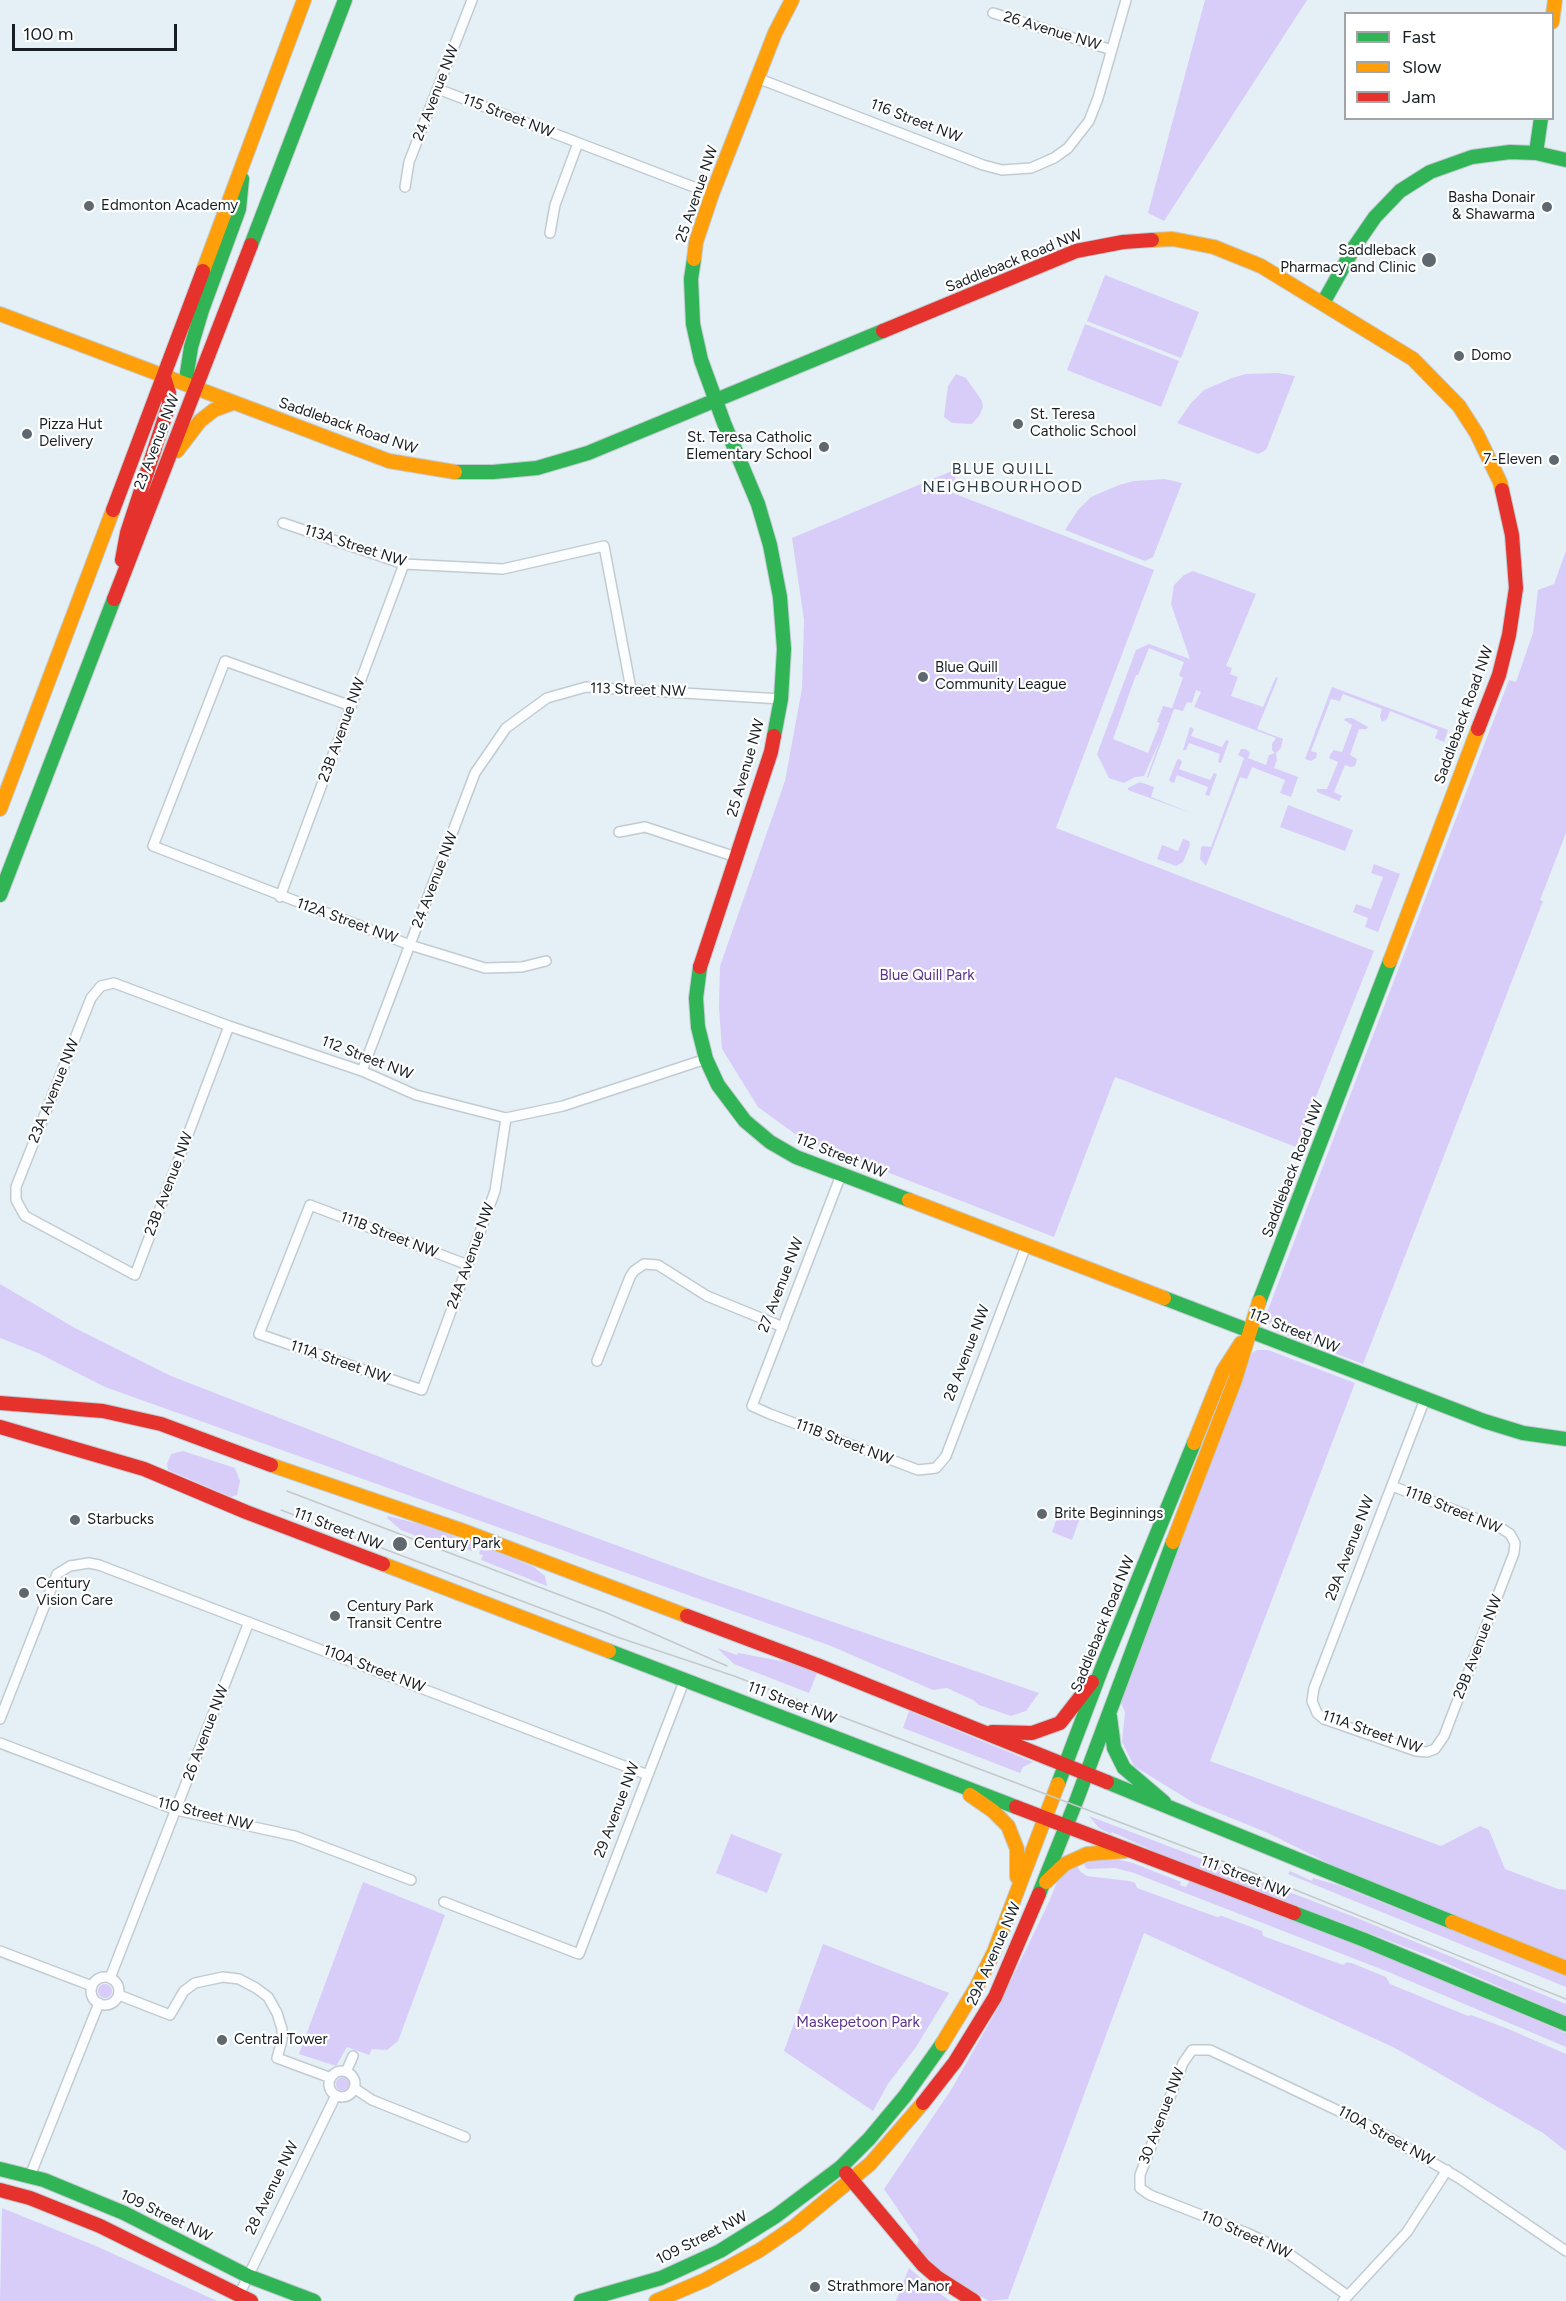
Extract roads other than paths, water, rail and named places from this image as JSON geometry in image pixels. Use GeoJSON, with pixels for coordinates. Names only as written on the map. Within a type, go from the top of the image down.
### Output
{"type":"FeatureCollection","features":[{"type":"Feature","properties":{"kind":"street","name":"23 Avenue NW"},"geometry":{"type":"LineString","coordinates":[[0,809],[304,0]]}},
{"type":"Feature","properties":{"kind":"street","name":"23 Avenue NW"},"geometry":{"type":"LineString","coordinates":[[0,895],[345,0]]}},
{"type":"Feature","properties":{"kind":"street","name":"24 Avenue NW"},"geometry":{"type":"LineString","coordinates":[[405,187],[408,167],[472,0]]}},
{"type":"Feature","properties":{"kind":"street","name":"25 Avenue NW"},"geometry":{"type":"LineString","coordinates":[[706,1059],[698,1028],[699,968],[765,772],[776,732],[784,666],[783,632],[774,562],[758,504],[716,400],[697,344],[691,298],[693,262],[696,242],[712,194],[775,33],[792,0]]}},
{"type":"Feature","properties":{"kind":"street","name":"26 Avenue NW"},"geometry":{"type":"LineString","coordinates":[[1063,152],[1074,142],[1089,121],[1126,0]]}},
{"type":"Feature","properties":{"kind":"street","name":"26 Avenue NW"},"geometry":{"type":"LineString","coordinates":[[993,13],[1112,50]]}},
{"type":"Feature","properties":{"kind":"street","name":"116 Street NW"},"geometry":{"type":"LineString","coordinates":[[757,78],[993,168],[1014,170],[1031,168],[1063,152]]}},
{"type":"Feature","properties":{"kind":"street","name":"115 Street NW"},"geometry":{"type":"LineString","coordinates":[[438,89],[712,194]]}},
{"type":"Feature","properties":{"kind":"street"},"geometry":{"type":"LineString","coordinates":[[1536,153],[1540,120]]}},
{"type":"Feature","properties":{"kind":"street"},"geometry":{"type":"LineString","coordinates":[[550,233],[555,205],[578,143]]}},
{"type":"Feature","properties":{"kind":"street"},"geometry":{"type":"LineString","coordinates":[[1323,303],[1355,246],[1375,217],[1409,185],[1443,166],[1472,157],[1510,152],[1536,153],[1566,160]]}},
{"type":"Feature","properties":{"kind":"street"},"geometry":{"type":"LineString","coordinates":[[195,388],[188,380],[191,347],[239,209],[244,159]]}},
{"type":"Feature","properties":{"kind":"street","name":"Saddleback Road NW"},"geometry":{"type":"LineString","coordinates":[[0,314],[389,461],[425,469],[481,473],[537,468],[578,457],[1055,260],[1097,246],[1173,239],[1214,247],[1261,267],[1323,303],[1394,345],[1413,359],[1459,406],[1482,444],[1500,482],[1512,535],[1516,588],[1509,635],[1499,675],[1248,1331],[1235,1380],[1086,1775]]}},
{"type":"Feature","properties":{"kind":"street"},"geometry":{"type":"LineString","coordinates":[[116,592],[127,532],[170,399],[164,377]]}},
{"type":"Feature","properties":{"kind":"street"},"geometry":{"type":"LineString","coordinates":[[163,473],[193,427],[214,410],[233,403]]}},
{"type":"Feature","properties":{"kind":"street","name":"113A Street NW"},"geometry":{"type":"LineString","coordinates":[[283,523],[404,564],[503,569],[604,546],[632,689]]}},
{"type":"Feature","properties":{"kind":"street","name":"23B Avenue NW"},"geometry":{"type":"LineString","coordinates":[[280,897],[404,564]]}},
{"type":"Feature","properties":{"kind":"street","name":"112A Street NW"},"geometry":{"type":"LineString","coordinates":[[351,706],[225,661],[153,846],[280,897],[410,945],[485,968],[522,967],[546,961]]}},
{"type":"Feature","properties":{"kind":"street","name":"113 Street NW"},"geometry":{"type":"LineString","coordinates":[[506,728],[547,698],[586,687],[781,699]]}},
{"type":"Feature","properties":{"kind":"street","name":"24 Avenue NW"},"geometry":{"type":"LineString","coordinates":[[363,1071],[475,773],[506,728]]}},
{"type":"Feature","properties":{"kind":"street"},"geometry":{"type":"LineString","coordinates":[[619,832],[645,827],[735,857]]}},
{"type":"Feature","properties":{"kind":"street","name":"112 Street NW"},"geometry":{"type":"LineString","coordinates":[[101,986],[114,983],[229,1026],[363,1071],[416,1095],[506,1118],[563,1106],[706,1059],[725,1096],[745,1121],[756,1132],[796,1157],[1508,1430],[1566,1439]]}},
{"type":"Feature","properties":{"kind":"street","name":"23A Avenue NW"},"geometry":{"type":"LineString","coordinates":[[101,986],[91,998],[16,1187],[16,1200],[25,1216],[135,1275]]}},
{"type":"Feature","properties":{"kind":"street","name":"23B Avenue NW"},"geometry":{"type":"LineString","coordinates":[[135,1275],[229,1026]]}},
{"type":"Feature","properties":{"kind":"street","name":"24A Avenue NW"},"geometry":{"type":"LineString","coordinates":[[422,1390],[495,1191],[506,1118]]}},
{"type":"Feature","properties":{"kind":"street","name":"27 Avenue NW"},"geometry":{"type":"LineString","coordinates":[[752,1406],[841,1175]]}},
{"type":"Feature","properties":{"kind":"street","name":"111B Street NW"},"geometry":{"type":"LineString","coordinates":[[259,1334],[310,1205],[468,1265]]}},
{"type":"Feature","properties":{"kind":"street","name":"28 Avenue NW"},"geometry":{"type":"LineString","coordinates":[[936,1468],[946,1456],[1026,1246]]}},
{"type":"Feature","properties":{"kind":"street"},"geometry":{"type":"LineString","coordinates":[[597,1361],[630,1277],[634,1270],[644,1264],[658,1265],[707,1296],[744,1314],[783,1328]]}},
{"type":"Feature","properties":{"kind":"street","name":"Saddleback Road NW"},"geometry":{"type":"LineString","coordinates":[[1064,1766],[1223,1371],[1248,1331]]}},
{"type":"Feature","properties":{"kind":"street","name":"111A Street NW"},"geometry":{"type":"LineString","coordinates":[[259,1334],[422,1390]]}},
{"type":"Feature","properties":{"kind":"street","name":"29A Avenue NW"},"geometry":{"type":"LineString","coordinates":[[1314,1710],[1312,1701],[1314,1689],[1425,1399]]}},
{"type":"Feature","properties":{"kind":"street"},"geometry":{"type":"LineString","coordinates":[[0,1403],[103,1411],[161,1424],[265,1463],[461,1530],[796,1657],[1566,1968]]}},
{"type":"Feature","properties":{"kind":"street","name":"111B Street NW"},"geometry":{"type":"LineString","coordinates":[[752,1406],[918,1470],[936,1468]]}},
{"type":"Feature","properties":{"kind":"street","name":"111 Street NW"},"geometry":{"type":"LineString","coordinates":[[0,1427],[144,1469],[246,1512],[1362,1939],[1566,2025]]}},
{"type":"Feature","properties":{"kind":"street","name":"111B Street NW"},"geometry":{"type":"LineString","coordinates":[[1392,1486],[1501,1528],[1513,1538]]}},
{"type":"Feature","properties":{"kind":"street","name":"29B Avenue NW"},"geometry":{"type":"LineString","coordinates":[[1432,1751],[1444,1736],[1510,1563],[1515,1548],[1513,1538]]}},
{"type":"Feature","properties":{"kind":"street","name":"110A Street NW"},"geometry":{"type":"LineString","coordinates":[[0,1719],[57,1574],[63,1568],[80,1563],[99,1565],[648,1775]]}},
{"type":"Feature","properties":{"kind":"street","name":"26 Avenue NW"},"geometry":{"type":"LineString","coordinates":[[110,1978],[249,1622]]}},
{"type":"Feature","properties":{"kind":"street"},"geometry":{"type":"LineString","coordinates":[[981,1732],[1032,1732],[1060,1723],[1102,1668]]}},
{"type":"Feature","properties":{"kind":"street","name":"29 Avenue NW"},"geometry":{"type":"LineString","coordinates":[[444,1902],[579,1954],[685,1679]]}},
{"type":"Feature","properties":{"kind":"street"},"geometry":{"type":"LineString","coordinates":[[1111,1705],[1110,1728],[1113,1748],[1124,1768],[1172,1809]]}},
{"type":"Feature","properties":{"kind":"street","name":"111A Street NW"},"geometry":{"type":"LineString","coordinates":[[1314,1710],[1329,1721],[1416,1751],[1432,1751]]}},
{"type":"Feature","properties":{"kind":"street","name":"110 Street NW"},"geometry":{"type":"LineString","coordinates":[[0,1743],[176,1810],[295,1836],[411,1880]]}},
{"type":"Feature","properties":{"kind":"street","name":"29A Avenue NW"},"geometry":{"type":"LineString","coordinates":[[841,2167],[887,2119],[938,2051],[983,1975],[1064,1766]]}},
{"type":"Feature","properties":{"kind":"street","name":"29A Avenue NW"},"geometry":{"type":"LineString","coordinates":[[851,2180],[902,2130],[938,2087],[995,1997],[1086,1775]]}},
{"type":"Feature","properties":{"kind":"street"},"geometry":{"type":"LineString","coordinates":[[951,1782],[993,1811],[1004,1821],[1012,1834],[1017,1849],[1018,1868],[1010,1910]]}},
{"type":"Feature","properties":{"kind":"street"},"geometry":{"type":"LineString","coordinates":[[1041,1889],[1057,1870],[1077,1858],[1096,1852],[1130,1851]]}},
{"type":"Feature","properties":{"kind":"street"},"geometry":{"type":"LineString","coordinates":[[0,1951],[92,1986]]}},
{"type":"Feature","properties":{"kind":"street"},"geometry":{"type":"LineString","coordinates":[[119,1995],[170,2015],[184,1991],[195,1983],[223,1977],[239,1979],[268,1997],[278,2013],[282,2040],[277,2058],[331,2078]]}},
{"type":"Feature","properties":{"kind":"street"},"geometry":{"type":"LineString","coordinates":[[102,1978],[110,1978],[118,1987],[119,1995],[111,2004],[99,2003],[92,1994],[92,1986],[102,1978]]}},
{"type":"Feature","properties":{"kind":"street"},"geometry":{"type":"LineString","coordinates":[[30,2176],[99,2003]]}},
{"type":"Feature","properties":{"kind":"street","name":"110A Street NW"},"geometry":{"type":"LineString","coordinates":[[1192,2049],[1210,2050],[1328,2105],[1447,2170],[1566,2251]]}},
{"type":"Feature","properties":{"kind":"street","name":"30 Avenue NW"},"geometry":{"type":"LineString","coordinates":[[1139,2185],[1140,2175],[1183,2063],[1192,2049]]}},
{"type":"Feature","properties":{"kind":"street"},"geometry":{"type":"LineString","coordinates":[[346,2072],[353,2056]]}},
{"type":"Feature","properties":{"kind":"street"},"geometry":{"type":"LineString","coordinates":[[346,2072],[354,2080],[354,2088],[348,2095],[336,2095],[330,2090],[331,2078],[336,2073],[346,2072]]}},
{"type":"Feature","properties":{"kind":"street"},"geometry":{"type":"LineString","coordinates":[[354,2088],[372,2100],[465,2137]]}},
{"type":"Feature","properties":{"kind":"street","name":"28 Avenue NW"},"geometry":{"type":"LineString","coordinates":[[245,2298],[248,2276],[336,2095]]}},
{"type":"Feature","properties":{"kind":"street"},"geometry":{"type":"LineString","coordinates":[[841,2167],[923,2265],[952,2288],[974,2301]]}},
{"type":"Feature","properties":{"kind":"street","name":"109 Street NW"},"geometry":{"type":"LineString","coordinates":[[580,2301],[595,2300],[661,2278],[720,2251],[768,2222],[841,2167]]}},
{"type":"Feature","properties":{"kind":"street","name":"109 Street NW"},"geometry":{"type":"LineString","coordinates":[[0,2169],[30,2176],[70,2190],[124,2213],[248,2276],[314,2301]]}},
{"type":"Feature","properties":{"kind":"street"},"geometry":{"type":"LineString","coordinates":[[1345,2298],[1407,2232],[1447,2170]]}},
{"type":"Feature","properties":{"kind":"street"},"geometry":{"type":"LineString","coordinates":[[656,2301],[705,2280],[760,2250],[795,2226],[851,2180]]}},
{"type":"Feature","properties":{"kind":"street","name":"110 Street NW"},"geometry":{"type":"LineString","coordinates":[[1139,2185],[1143,2192],[1248,2233],[1285,2251],[1345,2298]]}},
{"type":"Feature","properties":{"kind":"street"},"geometry":{"type":"LineString","coordinates":[[0,2190],[38,2201],[100,2226],[245,2298]]}},
{"type":"Feature","properties":{"kind":"tram line"},"geometry":{"type":"LineString","coordinates":[[287,1491],[607,1613],[727,1666]]}},
{"type":"Feature","properties":{"kind":"tram line"},"geometry":{"type":"LineString","coordinates":[[281,1510],[617,1637],[734,1676],[1246,1870],[1566,1999]]}},
{"type":"Feature","properties":{"kind":"place","name":"Edmonton Academy"},"geometry":{"type":"Point","coordinates":[89,206]}},
{"type":"Feature","properties":{"kind":"place","name":"Basha Donair & Shawarma"},"geometry":{"type":"Point","coordinates":[1547,207]}},
{"type":"Feature","properties":{"kind":"place","name":"Saddleback Pharmacy and Clinic"},"geometry":{"type":"Point","coordinates":[1429,260]}},
{"type":"Feature","properties":{"kind":"place","name":"Domo"},"geometry":{"type":"Point","coordinates":[1459,356]}},
{"type":"Feature","properties":{"kind":"place","name":"St. Teresa Catholic School"},"geometry":{"type":"Point","coordinates":[1018,424]}},
{"type":"Feature","properties":{"kind":"place","name":"Pizza Hut Delivery"},"geometry":{"type":"Point","coordinates":[27,434]}},
{"type":"Feature","properties":{"kind":"place","name":"St. Teresa Catholic Elementary School"},"geometry":{"type":"Point","coordinates":[824,447]}},
{"type":"Feature","properties":{"kind":"place","name":"7-Eleven"},"geometry":{"type":"Point","coordinates":[1554,460]}},
{"type":"Feature","properties":{"kind":"place","name":"Blue Quill Community League"},"geometry":{"type":"Point","coordinates":[923,677]}},
{"type":"Feature","properties":{"kind":"place","name":"Brite Beginnings"},"geometry":{"type":"Point","coordinates":[1042,1514]}},
{"type":"Feature","properties":{"kind":"place","name":"Starbucks"},"geometry":{"type":"Point","coordinates":[75,1520]}},
{"type":"Feature","properties":{"kind":"place","name":"Century Park"},"geometry":{"type":"Point","coordinates":[400,1544]}},
{"type":"Feature","properties":{"kind":"place","name":"Century Vision Care"},"geometry":{"type":"Point","coordinates":[24,1593]}},
{"type":"Feature","properties":{"kind":"place","name":"Century Park Transit Centre"},"geometry":{"type":"Point","coordinates":[335,1616]}},
{"type":"Feature","properties":{"kind":"place","name":"Central Tower"},"geometry":{"type":"Point","coordinates":[222,2040]}},
{"type":"Feature","properties":{"kind":"place","name":"Strathmore Manor"},"geometry":{"type":"Point","coordinates":[815,2287]}},
{"type":"Feature","properties":{"kind":"district","name":"BLUE QUILL NEIGHBOURHOOD"},"geometry":{"type":"Point","coordinates":[1003,478]}},
{"type":"Feature","properties":{"kind":"park label","name":"Blue Quill Park"},"geometry":{"type":"Point","coordinates":[927,976]}},
{"type":"Feature","properties":{"kind":"park label","name":"Maskepetoon Park"},"geometry":{"type":"Point","coordinates":[858,2023]}}]}
